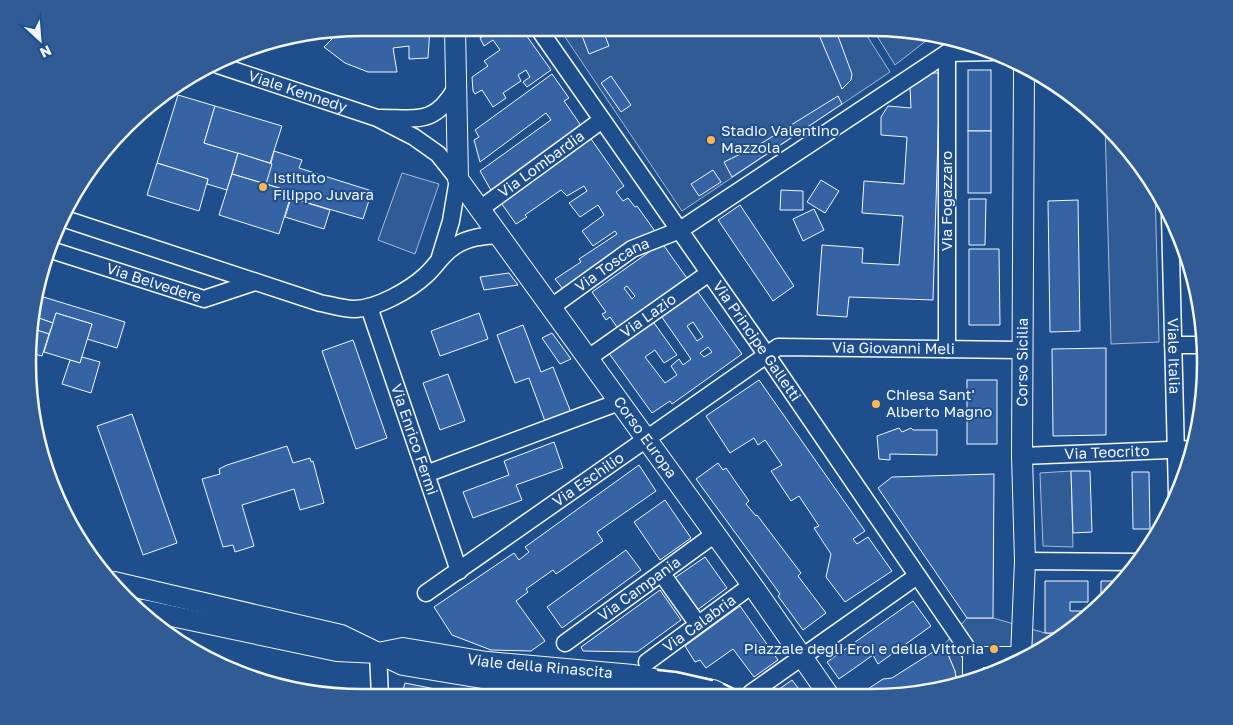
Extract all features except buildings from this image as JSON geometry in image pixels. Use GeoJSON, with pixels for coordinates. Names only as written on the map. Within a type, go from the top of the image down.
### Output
{"type":"FeatureCollection","features":[{"type":"Feature","properties":{"kind":"street"},"geometry":{"type":"LineString","coordinates":[[440,257],[451,221],[458,179],[455,36]]}},
{"type":"Feature","properties":{"kind":"street","name":"Via Principe Galletti"},"geometry":{"type":"LineString","coordinates":[[544,36],[766,354],[973,657]]}},
{"type":"Feature","properties":{"kind":"street"},"geometry":{"type":"LineString","coordinates":[[947,53],[971,52]]}},
{"type":"Feature","properties":{"kind":"street","name":"Via Toscana"},"geometry":{"type":"LineString","coordinates":[[550,308],[632,250],[680,230],[947,53]]}},
{"type":"Feature","properties":{"kind":"street","name":"Via Fogazzaro"},"geometry":{"type":"LineString","coordinates":[[947,53],[947,349]]}},
{"type":"Feature","properties":{"kind":"street","name":"Viale Kennedy"},"geometry":{"type":"LineString","coordinates":[[224,67],[377,118]]}},
{"type":"Feature","properties":{"kind":"street","name":"Corso Sicilia"},"geometry":{"type":"LineString","coordinates":[[1024,75],[1022,456],[1025,650]]}},
{"type":"Feature","properties":{"kind":"street"},"geometry":{"type":"LineString","coordinates":[[377,118],[422,118],[435,114],[446,105],[456,88]]}},
{"type":"Feature","properties":{"kind":"street"},"geometry":{"type":"LineString","coordinates":[[377,118],[414,137],[438,154],[458,179]]}},
{"type":"Feature","properties":{"kind":"street","name":"Via Lombardia"},"geometry":{"type":"LineString","coordinates":[[480,208],[602,120]]}},
{"type":"Feature","properties":{"kind":"street","name":"Corso Europa"},"geometry":{"type":"LineString","coordinates":[[458,179],[752,585],[825,689]]}},
{"type":"Feature","properties":{"kind":"street","name":"Via Belvedere"},"geometry":{"type":"LineString","coordinates":[[69,220],[320,303],[354,309],[369,307],[395,296],[426,275],[440,257]]}},
{"type":"Feature","properties":{"kind":"street"},"geometry":{"type":"LineString","coordinates":[[440,257],[474,237],[499,235]]}},
{"type":"Feature","properties":{"kind":"street","name":"Viale Italia"},"geometry":{"type":"LineString","coordinates":[[1170,235],[1176,475]]}},
{"type":"Feature","properties":{"kind":"street","name":"Via Belvedere"},"geometry":{"type":"LineString","coordinates":[[56,252],[204,299],[255,282]]}},
{"type":"Feature","properties":{"kind":"street","name":"Via Lazio"},"geometry":{"type":"LineString","coordinates":[[587,358],[709,272]]}},
{"type":"Feature","properties":{"kind":"street","name":"Via Enrico Fermi"},"geometry":{"type":"LineString","coordinates":[[369,307],[459,571]]}},
{"type":"Feature","properties":{"kind":"street"},"geometry":{"type":"LineString","coordinates":[[1173,345],[1196,345]]}},
{"type":"Feature","properties":{"kind":"street","name":"Via Giovanni Meli"},"geometry":{"type":"LineString","coordinates":[[766,354],[778,347],[1022,350]]}},
{"type":"Feature","properties":{"kind":"street","name":"Via Eschilio"},"geometry":{"type":"LineString","coordinates":[[426,593],[766,354]]}},
{"type":"Feature","properties":{"kind":"street"},"geometry":{"type":"LineString","coordinates":[[426,474],[619,402]]}},
{"type":"Feature","properties":{"kind":"street","name":"Via Teocrito"},"geometry":{"type":"LineString","coordinates":[[1022,456],[1186,448]]}},
{"type":"Feature","properties":{"kind":"street","name":"Via Campania"},"geometry":{"type":"LineString","coordinates":[[565,643],[715,534]]}},
{"type":"Feature","properties":{"kind":"street"},"geometry":{"type":"LineString","coordinates":[[1025,561],[1128,562]]}},
{"type":"Feature","properties":{"kind":"street"},"geometry":{"type":"LineString","coordinates":[[662,574],[698,623]]}},
{"type":"Feature","properties":{"kind":"street"},"geometry":{"type":"LineString","coordinates":[[757,689],[917,576]]}},
{"type":"Feature","properties":{"kind":"street","name":"Viale della Rinascita"},"geometry":{"type":"LineString","coordinates":[[123,584],[341,635],[403,665],[544,689]]}},
{"type":"Feature","properties":{"kind":"street","name":"Via Calabria"},"geometry":{"type":"LineString","coordinates":[[647,662],[752,585]]}},
{"type":"Feature","properties":{"kind":"street","name":"Viale della Rinascita"},"geometry":{"type":"LineString","coordinates":[[152,612],[337,652],[378,653],[403,648],[487,662],[633,675],[708,689]]}},
{"type":"Feature","properties":{"kind":"street"},"geometry":{"type":"LineString","coordinates":[[378,653],[380,689]]}},
{"type":"Feature","properties":{"kind":"street"},"geometry":{"type":"LineString","coordinates":[[973,672],[973,657],[1011,657]]}},
{"type":"Feature","properties":{"kind":"shaded area","name":"Stadio Valentino Mazzola"},"geometry":{"type":"Polygon","coordinates":[[[564,36],[867,36],[890,72],[682,211],[564,36]]]}},
{"type":"Feature","properties":{"kind":"shaded area"},"geometry":{"type":"Polygon","coordinates":[[[877,36],[925,41],[895,65],[877,36]]]}},
{"type":"Feature","properties":{"kind":"shaded area"},"geometry":{"type":"Polygon","coordinates":[[[1105,136],[1142,181],[1155,204],[1159,342],[1111,344],[1105,136]]]}},
{"type":"Feature","properties":{"kind":"shaded area"},"geometry":{"type":"Polygon","coordinates":[[[402,173],[439,184],[415,254],[378,240],[402,173]]]}},
{"type":"Feature","properties":{"kind":"shaded area"},"geometry":{"type":"Polygon","coordinates":[[[1071,471],[1073,547],[1043,546],[1040,473],[1071,471]]]}},
{"type":"Feature","properties":{"kind":"shaded area","name":"Piazzale degli Eroi e della Vittoria"},"geometry":{"type":"Polygon","coordinates":[[[967,618],[993,618],[1045,633],[1053,633],[1015,655],[956,678],[944,645],[967,618]]]}},
{"type":"Feature","properties":{"kind":"wall"},"geometry":{"type":"LineString","coordinates":[[658,670],[712,680]]}},
{"type":"Feature","properties":{"kind":"wall"},"geometry":{"type":"LineString","coordinates":[[724,684],[734,689]]}},
{"type":"Feature","properties":{"kind":"place","name":"Stadio Valentino Mazzola"},"geometry":{"type":"Point","coordinates":[711,140]}},
{"type":"Feature","properties":{"kind":"place","name":"Istituto Filippo Juvara"},"geometry":{"type":"Point","coordinates":[263,187]}},
{"type":"Feature","properties":{"kind":"place","name":"Chiesa Sant' Alberto Magno"},"geometry":{"type":"Point","coordinates":[876,404]}},
{"type":"Feature","properties":{"kind":"place","name":"Piazzale degli Eroi e della Vittoria"},"geometry":{"type":"Point","coordinates":[994,649]}}]}
